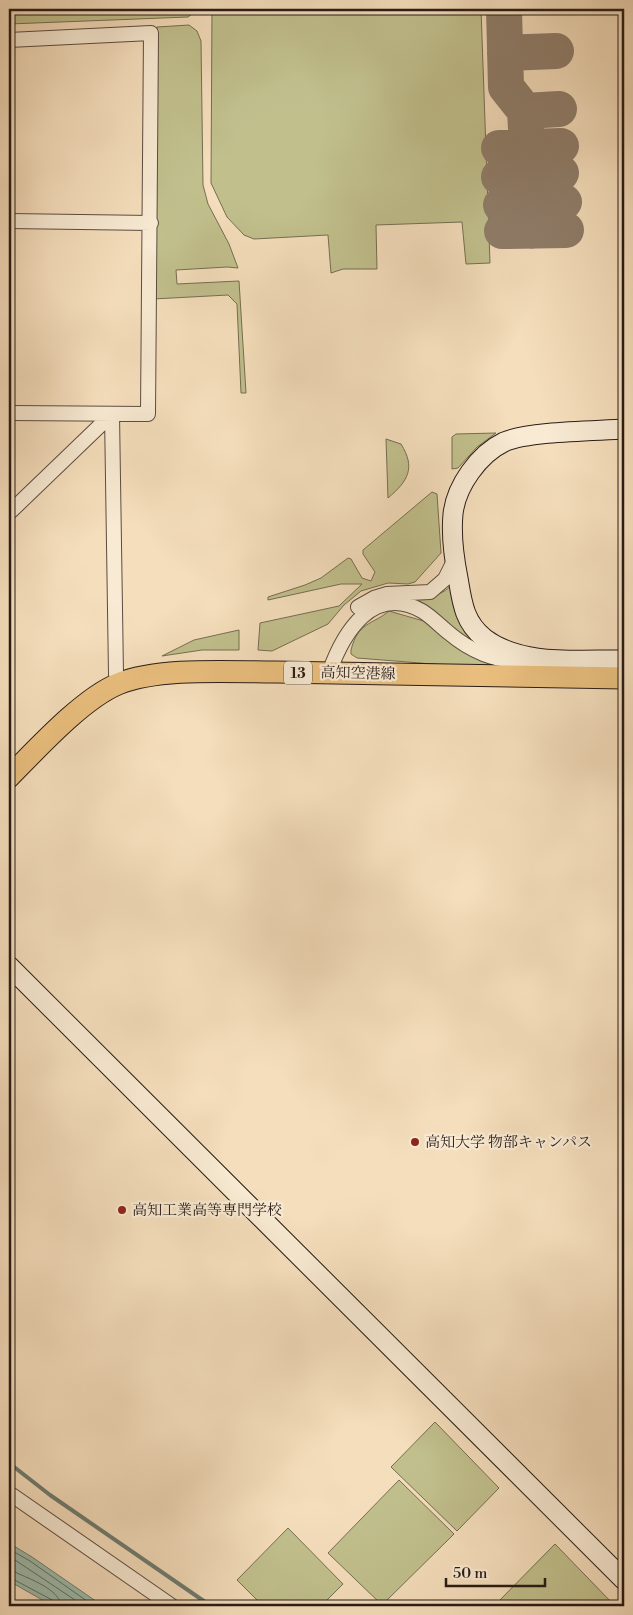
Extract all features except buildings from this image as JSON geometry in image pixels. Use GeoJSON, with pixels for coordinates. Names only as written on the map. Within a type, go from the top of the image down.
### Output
{"type":"FeatureCollection","features":[{"type":"Feature","properties":{"kind":"main road","name":"高知空港線"},"geometry":{"type":"LineString","coordinates":[[11,772],[79,710],[103,692],[118,684],[136,678],[184,673],[329,673],[624,678]]}},
{"type":"Feature","properties":{"kind":"street"},"geometry":{"type":"LineString","coordinates":[[9,40],[151,33],[148,414],[9,413]]}},
{"type":"Feature","properties":{"kind":"street"},"geometry":{"type":"LineString","coordinates":[[9,220],[151,222]]}},
{"type":"Feature","properties":{"kind":"street"},"geometry":{"type":"LineString","coordinates":[[9,512],[112,414]]}},
{"type":"Feature","properties":{"kind":"street"},"geometry":{"type":"LineString","coordinates":[[112,414],[116,674],[118,684]]}},
{"type":"Feature","properties":{"kind":"street"},"geometry":{"type":"LineString","coordinates":[[536,658],[500,647],[486,639],[474,628],[462,607],[455,559],[453,513],[460,491],[472,470],[496,447],[506,442],[530,436],[624,429]]}},
{"type":"Feature","properties":{"kind":"street"},"geometry":{"type":"LineString","coordinates":[[329,673],[328,650],[342,624],[356,609],[374,598],[387,594],[430,592],[446,579],[455,559]]}},
{"type":"Feature","properties":{"kind":"street"},"geometry":{"type":"LineString","coordinates":[[329,673],[336,651],[349,628],[369,611],[390,604],[421,610],[459,641],[482,654],[514,661],[536,658],[624,660]]}},
{"type":"Feature","properties":{"kind":"street"},"geometry":{"type":"LineString","coordinates":[[9,966],[624,1580]]}},
{"type":"Feature","properties":{"kind":"street"},"geometry":{"type":"LineString","coordinates":[[9,1493],[172,1606]]}},
{"type":"Feature","properties":{"kind":"shaded area"},"geometry":{"type":"Polygon","coordinates":[[[9,9],[199,9],[188,17],[9,24],[9,9]]]}},
{"type":"Feature","properties":{"kind":"shaded area"},"geometry":{"type":"Polygon","coordinates":[[[212,9],[481,9],[490,263],[466,264],[462,222],[376,225],[377,269],[343,269],[331,273],[328,235],[254,239],[244,235],[227,217],[211,183],[212,9]]]}},
{"type":"Feature","properties":{"kind":"shaded area"},"geometry":{"type":"Polygon","coordinates":[[[189,25],[197,31],[201,41],[203,185],[208,204],[229,244],[238,268],[176,270],[177,284],[239,281],[246,393],[241,393],[237,304],[228,295],[153,299],[157,27],[189,25]]]}},
{"type":"Feature","properties":{"kind":"shaded area"},"geometry":{"type":"Polygon","coordinates":[[[496,433],[477,447],[458,468],[452,469],[452,437],[456,434],[496,433]]]}},
{"type":"Feature","properties":{"kind":"shaded area"},"geometry":{"type":"Polygon","coordinates":[[[386,439],[401,444],[406,453],[409,467],[408,474],[401,486],[388,498],[386,439]]]}},
{"type":"Feature","properties":{"kind":"shaded area"},"geometry":{"type":"Polygon","coordinates":[[[432,492],[437,494],[441,553],[415,582],[408,584],[388,583],[361,591],[344,605],[328,624],[272,651],[258,650],[260,623],[339,606],[362,584],[341,584],[268,600],[268,597],[321,578],[348,558],[351,559],[362,578],[371,581],[375,572],[363,554],[363,550],[432,492]]]}},
{"type":"Feature","properties":{"kind":"shaded area"},"geometry":{"type":"Polygon","coordinates":[[[452,584],[478,645],[461,637],[433,610],[409,597],[427,597],[438,594],[448,589],[452,584]]]}},
{"type":"Feature","properties":{"kind":"shaded area"},"geometry":{"type":"Polygon","coordinates":[[[389,611],[427,622],[456,646],[624,669],[458,666],[357,658],[351,654],[354,641],[362,629],[389,611]]]}},
{"type":"Feature","properties":{"kind":"shaded area"},"geometry":{"type":"Polygon","coordinates":[[[239,630],[239,650],[202,650],[162,656],[194,640],[239,630]]]}},
{"type":"Feature","properties":{"kind":"shaded area"},"geometry":{"type":"Polygon","coordinates":[[[435,1422],[499,1488],[457,1531],[391,1467],[435,1422]]]}},
{"type":"Feature","properties":{"kind":"shaded area"},"geometry":{"type":"Polygon","coordinates":[[[399,1480],[454,1534],[382,1605],[328,1553],[399,1480]]]}},
{"type":"Feature","properties":{"kind":"shaded area"},"geometry":{"type":"Polygon","coordinates":[[[288,1528],[343,1584],[321,1606],[263,1606],[237,1580],[288,1528]]]}},
{"type":"Feature","properties":{"kind":"shaded area"},"geometry":{"type":"Polygon","coordinates":[[[555,1544],[615,1606],[494,1606],[555,1544]]]}},
{"type":"Feature","properties":{"kind":"water"},"geometry":{"type":"Polygon","coordinates":[[[9,1543],[103,1606],[53,1606],[9,1581],[9,1543]]]}},
{"type":"Feature","properties":{"kind":"waterway"},"geometry":{"type":"LineString","coordinates":[[9,1463],[50,1495],[211,1606]]}},
{"type":"Feature","properties":{"kind":"taxiway"},"geometry":{"type":"LineString","coordinates":[[504,9],[506,87],[525,111],[532,231]]}},
{"type":"Feature","properties":{"kind":"taxiway"},"geometry":{"type":"LineString","coordinates":[[505,53],[556,51]]}},
{"type":"Feature","properties":{"kind":"taxiway"},"geometry":{"type":"LineString","coordinates":[[525,111],[559,109]]}},
{"type":"Feature","properties":{"kind":"taxiway"},"geometry":{"type":"LineString","coordinates":[[499,148],[561,146]]}},
{"type":"Feature","properties":{"kind":"taxiway"},"geometry":{"type":"LineString","coordinates":[[499,177],[561,173]]}},
{"type":"Feature","properties":{"kind":"taxiway"},"geometry":{"type":"LineString","coordinates":[[501,205],[564,202]]}},
{"type":"Feature","properties":{"kind":"taxiway"},"geometry":{"type":"LineString","coordinates":[[502,231],[566,230]]}},
{"type":"Feature","properties":{"kind":"place","name":"高知大学 物部キャンパス"},"geometry":{"type":"Point","coordinates":[415,1142]}},
{"type":"Feature","properties":{"kind":"place","name":"高知工業高等専門学校"},"geometry":{"type":"Point","coordinates":[122,1210]}}]}
